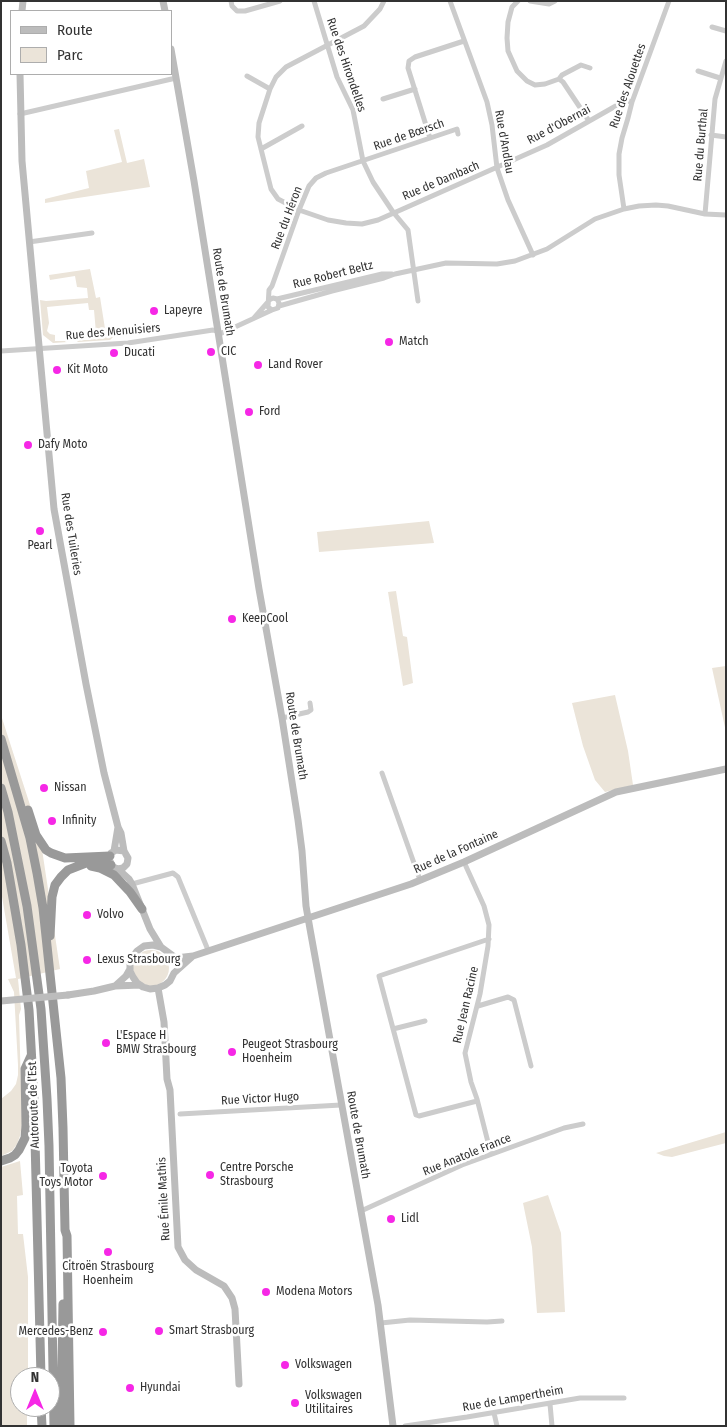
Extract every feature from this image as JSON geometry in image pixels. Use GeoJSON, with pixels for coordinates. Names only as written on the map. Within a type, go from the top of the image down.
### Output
{"type":"FeatureCollection","features":[{"type":"Feature","properties":{"kind":"highway"},"geometry":{"type":"LineString","coordinates":[[1,739],[30,838],[43,908],[63,1104],[65,1230],[61,1426]]}},
{"type":"Feature","properties":{"kind":"highway"},"geometry":{"type":"LineString","coordinates":[[12,772],[18,780],[36,836],[46,850],[66,858],[113,860]]}},
{"type":"Feature","properties":{"kind":"highway","name":"Autoroute de l’Est"},"geometry":{"type":"LineString","coordinates":[[1,788],[27,906],[42,1008],[49,1137],[54,1426]]}},
{"type":"Feature","properties":{"kind":"highway","name":"Autoroute de l’Est"},"geometry":{"type":"LineString","coordinates":[[1,841],[21,945],[29,1010],[36,1137],[41,1367]]}},
{"type":"Feature","properties":{"kind":"highway"},"geometry":{"type":"LineString","coordinates":[[49,969],[52,897],[53,890],[61,876],[79,865],[113,860]]}},
{"type":"Feature","properties":{"kind":"highway"},"geometry":{"type":"LineString","coordinates":[[79,865],[94,866],[114,875],[130,892],[142,909]]}},
{"type":"Feature","properties":{"kind":"highway"},"geometry":{"type":"LineString","coordinates":[[1,1161],[15,1154],[25,1138],[25,1069],[32,1054]]}},
{"type":"Feature","properties":{"kind":"highway"},"geometry":{"type":"LineString","coordinates":[[65,1230],[67,1236],[70,1426]]}},
{"type":"Feature","properties":{"kind":"street"},"geometry":{"type":"LineString","coordinates":[[231,1],[232,6],[237,10],[245,11],[280,1]]}},
{"type":"Feature","properties":{"kind":"street","name":"Rue des Hirondelles"},"geometry":{"type":"LineString","coordinates":[[314,1],[337,77],[353,110],[363,161],[373,182],[393,212],[408,230],[418,302]]}},
{"type":"Feature","properties":{"kind":"street","name":"Rue de Dambach"},"geometry":{"type":"LineString","coordinates":[[384,1],[380,9],[364,26],[286,68],[276,77],[259,123],[258,137],[271,189],[278,199],[299,210],[328,220],[362,224],[378,220],[497,168]]}},
{"type":"Feature","properties":{"kind":"street","name":"Rue d'Andlau"},"geometry":{"type":"LineString","coordinates":[[450,1],[487,102],[497,168],[508,200],[533,255]]}},
{"type":"Feature","properties":{"kind":"street"},"geometry":{"type":"LineString","coordinates":[[518,1],[512,7],[508,22],[508,50],[517,71],[527,81],[534,85],[544,84],[558,79],[581,65],[590,68]]}},
{"type":"Feature","properties":{"kind":"street"},"geometry":{"type":"LineString","coordinates":[[530,1],[549,4],[555,1]]}},
{"type":"Feature","properties":{"kind":"street","name":"Rue des Alouettes"},"geometry":{"type":"LineString","coordinates":[[624,209],[619,175],[619,154],[622,138],[632,102],[669,1]]}},
{"type":"Feature","properties":{"kind":"street"},"geometry":{"type":"LineString","coordinates":[[712,27],[726,31]]}},
{"type":"Feature","properties":{"kind":"street"},"geometry":{"type":"LineString","coordinates":[[430,138],[408,68],[409,61],[415,57],[464,41]]}},
{"type":"Feature","properties":{"kind":"street","name":"Route de Brumath"},"geometry":{"type":"LineString","coordinates":[[172,55],[259,589],[282,718],[300,835],[306,906],[381,1323],[393,1426]]}},
{"type":"Feature","properties":{"kind":"street","name":"Rue du Burthal"},"geometry":{"type":"LineString","coordinates":[[705,214],[715,99],[726,61]]}},
{"type":"Feature","properties":{"kind":"street"},"geometry":{"type":"LineString","coordinates":[[698,71],[720,78]]}},
{"type":"Feature","properties":{"kind":"street","name":"Rue des Tuileries"},"geometry":{"type":"LineString","coordinates":[[20,75],[22,161],[54,509],[104,773],[121,833],[124,851],[128,858],[127,864],[131,882],[150,929],[161,947]]}},
{"type":"Feature","properties":{"kind":"street"},"geometry":{"type":"LineString","coordinates":[[248,76],[270,89]]}},
{"type":"Feature","properties":{"kind":"street"},"geometry":{"type":"LineString","coordinates":[[20,114],[176,78]]}},
{"type":"Feature","properties":{"kind":"street"},"geometry":{"type":"LineString","coordinates":[[558,79],[563,82],[589,121]]}},
{"type":"Feature","properties":{"kind":"street"},"geometry":{"type":"LineString","coordinates":[[383,99],[415,89]]}},
{"type":"Feature","properties":{"kind":"street","name":"Rue d'Obernai"},"geometry":{"type":"LineString","coordinates":[[497,168],[547,145],[621,103],[632,102]]}},
{"type":"Feature","properties":{"kind":"street"},"geometry":{"type":"LineString","coordinates":[[261,149],[302,126]]}},
{"type":"Feature","properties":{"kind":"street","name":"Rue de Bœrsch"},"geometry":{"type":"LineString","coordinates":[[363,161],[457,130],[458,134]]}},
{"type":"Feature","properties":{"kind":"street"},"geometry":{"type":"LineString","coordinates":[[711,136],[726,137]]}},
{"type":"Feature","properties":{"kind":"street","name":"Rue du Héron"},"geometry":{"type":"LineString","coordinates":[[268,301],[269,290],[309,186],[316,178],[326,172],[363,161]]}},
{"type":"Feature","properties":{"kind":"street","name":"Rue Robert Beltz"},"geometry":{"type":"LineString","coordinates":[[218,332],[226,332],[279,306],[414,269],[446,263],[498,264],[515,261],[559,243],[595,218],[624,209],[656,205],[705,214],[726,215]]}},
{"type":"Feature","properties":{"kind":"street"},"geometry":{"type":"LineString","coordinates":[[29,242],[92,233]]}},
{"type":"Feature","properties":{"kind":"street","name":"Rue Robert Beltz"},"geometry":{"type":"LineString","coordinates":[[253,318],[268,301],[382,274],[395,274]]}},
{"type":"Feature","properties":{"kind":"street"},"geometry":{"type":"LineString","coordinates":[[272,286],[272,293],[279,306]]}},
{"type":"Feature","properties":{"kind":"street"},"geometry":{"type":"LineString","coordinates":[[268,301],[268,307],[272,310]]}},
{"type":"Feature","properties":{"kind":"street","name":"Rue des Menuisiers"},"geometry":{"type":"LineString","coordinates":[[1,351],[128,343],[213,330],[218,332]]}},
{"type":"Feature","properties":{"kind":"street"},"geometry":{"type":"LineString","coordinates":[[282,718],[308,712],[311,710],[310,703]]}},
{"type":"Feature","properties":{"kind":"street","name":"Rue de la Fontaine"},"geometry":{"type":"LineString","coordinates":[[169,954],[176,958],[193,956],[420,880],[464,862],[616,792],[726,769]]}},
{"type":"Feature","properties":{"kind":"street"},"geometry":{"type":"LineString","coordinates":[[382,773],[420,880]]}},
{"type":"Feature","properties":{"kind":"street","name":"Rue des Tuileries"},"geometry":{"type":"LineString","coordinates":[[118,827],[113,860],[131,882]]}},
{"type":"Feature","properties":{"kind":"street"},"geometry":{"type":"LineString","coordinates":[[124,851],[120,850],[113,860],[123,868],[127,864]]}},
{"type":"Feature","properties":{"kind":"street","name":"Rue Jean Racine"},"geometry":{"type":"LineString","coordinates":[[464,862],[490,925],[478,1006],[465,1053],[491,1154]]}},
{"type":"Feature","properties":{"kind":"street"},"geometry":{"type":"LineString","coordinates":[[131,882],[174,873],[178,877],[208,950]]}},
{"type":"Feature","properties":{"kind":"street"},"geometry":{"type":"LineString","coordinates":[[144,946],[150,929]]}},
{"type":"Feature","properties":{"kind":"street"},"geometry":{"type":"LineString","coordinates":[[477,1100],[420,1116],[416,1115],[379,976],[489,939]]}},
{"type":"Feature","properties":{"kind":"street"},"geometry":{"type":"LineString","coordinates":[[158,988],[150,989],[140,985],[132,978],[130,963],[137,951],[144,946],[153,945],[161,947],[169,954],[174,964],[174,973]]}},
{"type":"Feature","properties":{"kind":"street","name":"Rue de la Fontaine"},"geometry":{"type":"LineString","coordinates":[[158,988],[170,981],[174,973],[193,956]]}},
{"type":"Feature","properties":{"kind":"street"},"geometry":{"type":"LineString","coordinates":[[115,986],[126,976],[130,969]]}},
{"type":"Feature","properties":{"kind":"street"},"geometry":{"type":"LineString","coordinates":[[1,1001],[94,991],[115,986],[140,985]]}},
{"type":"Feature","properties":{"kind":"street","name":"Rue Émile Mathis"},"geometry":{"type":"LineString","coordinates":[[158,988],[164,1022],[166,1079],[170,1090],[178,1247],[182,1256],[190,1265],[224,1286],[232,1298],[235,1309],[239,1384]]}},
{"type":"Feature","properties":{"kind":"street"},"geometry":{"type":"LineString","coordinates":[[478,1006],[508,997],[514,1000],[531,1066]]}},
{"type":"Feature","properties":{"kind":"street"},"geometry":{"type":"LineString","coordinates":[[393,1029],[424,1021]]}},
{"type":"Feature","properties":{"kind":"street","name":"Rue Victor Hugo"},"geometry":{"type":"LineString","coordinates":[[180,1114],[341,1105]]}},
{"type":"Feature","properties":{"kind":"street","name":"Rue Anatole France"},"geometry":{"type":"LineString","coordinates":[[361,1211],[462,1165],[564,1128],[583,1124]]}},
{"type":"Feature","properties":{"kind":"street"},"geometry":{"type":"LineString","coordinates":[[381,1323],[410,1320],[502,1321]]}},
{"type":"Feature","properties":{"kind":"street","name":"Rue de Lampertheim"},"geometry":{"type":"LineString","coordinates":[[405,1426],[580,1398],[624,1398]]}},
{"type":"Feature","properties":{"kind":"street"},"geometry":{"type":"LineString","coordinates":[[550,1404],[552,1426]]}},
{"type":"Feature","properties":{"kind":"street"},"geometry":{"type":"LineString","coordinates":[[494,1412],[497,1426]]}},
{"type":"Feature","properties":{"kind":"green space"},"geometry":{"type":"Polygon","coordinates":[[[119,129],[127,163],[144,159],[150,187],[45,203],[45,199],[89,188],[86,171],[122,162],[114,130],[119,129]]]}},
{"type":"Feature","properties":{"kind":"green space"},"geometry":{"type":"Polygon","coordinates":[[[90,269],[96,298],[100,297],[106,335],[113,334],[113,337],[110,340],[78,342],[76,340],[76,335],[77,340],[90,340],[90,333],[96,333],[94,310],[89,310],[88,303],[47,307],[49,323],[47,331],[55,335],[55,341],[68,341],[69,336],[68,342],[53,343],[43,335],[40,300],[88,298],[87,288],[77,287],[75,276],[50,280],[49,275],[90,269]]]}},
{"type":"Feature","properties":{"kind":"green space"},"geometry":{"type":"Polygon","coordinates":[[[429,521],[434,543],[319,552],[317,532],[429,521]]]}},
{"type":"Feature","properties":{"kind":"green space"},"geometry":{"type":"Polygon","coordinates":[[[396,591],[403,636],[407,637],[413,683],[403,686],[388,592],[396,591]]]}},
{"type":"Feature","properties":{"kind":"green space"},"geometry":{"type":"Polygon","coordinates":[[[726,666],[726,732],[712,668],[726,666]]]}},
{"type":"Feature","properties":{"kind":"green space"},"geometry":{"type":"Polygon","coordinates":[[[615,695],[628,751],[633,785],[605,792],[595,780],[583,746],[572,703],[615,695]]]}},
{"type":"Feature","properties":{"kind":"green space"},"geometry":{"type":"Polygon","coordinates":[[[1,715],[40,836],[60,969],[18,979],[21,1009],[19,1015],[22,1124],[17,1144],[12,1151],[1,1156],[1,1099],[16,1084],[18,1065],[14,992],[8,979],[16,978],[1,891],[1,715]]]}},
{"type":"Feature","properties":{"kind":"green space"},"geometry":{"type":"Polygon","coordinates":[[[151,950],[158,951],[164,955],[168,961],[168,975],[164,981],[158,985],[151,986],[144,985],[138,981],[134,975],[133,968],[134,961],[138,955],[144,951],[151,950]]]}},
{"type":"Feature","properties":{"kind":"green space"},"geometry":{"type":"Polygon","coordinates":[[[726,1132],[726,1143],[672,1157],[656,1153],[726,1132]]]}},
{"type":"Feature","properties":{"kind":"green space"},"geometry":{"type":"Polygon","coordinates":[[[20,1161],[23,1195],[17,1196],[18,1234],[23,1234],[28,1277],[28,1367],[10,1367],[10,1417],[27,1417],[27,1426],[1,1426],[1,1167],[20,1161]]]}},
{"type":"Feature","properties":{"kind":"green space"},"geometry":{"type":"Polygon","coordinates":[[[548,1195],[561,1233],[565,1312],[537,1313],[532,1247],[523,1203],[548,1195]]]}},
{"type":"Feature","properties":{"kind":"place","name":"Lapeyre"},"geometry":{"type":"Point","coordinates":[154,311]}},
{"type":"Feature","properties":{"kind":"place","name":"Match"},"geometry":{"type":"Point","coordinates":[389,342]}},
{"type":"Feature","properties":{"kind":"place","name":"CIC"},"geometry":{"type":"Point","coordinates":[211,352]}},
{"type":"Feature","properties":{"kind":"place","name":"Ducati"},"geometry":{"type":"Point","coordinates":[114,353]}},
{"type":"Feature","properties":{"kind":"place","name":"Land Rover"},"geometry":{"type":"Point","coordinates":[258,365]}},
{"type":"Feature","properties":{"kind":"place","name":"Kit Moto"},"geometry":{"type":"Point","coordinates":[57,370]}},
{"type":"Feature","properties":{"kind":"place","name":"Ford"},"geometry":{"type":"Point","coordinates":[249,412]}},
{"type":"Feature","properties":{"kind":"place","name":"Dafy Moto"},"geometry":{"type":"Point","coordinates":[28,445]}},
{"type":"Feature","properties":{"kind":"place","name":"Pearl"},"geometry":{"type":"Point","coordinates":[40,531]}},
{"type":"Feature","properties":{"kind":"place","name":"KeepCool"},"geometry":{"type":"Point","coordinates":[232,619]}},
{"type":"Feature","properties":{"kind":"place","name":"Nissan"},"geometry":{"type":"Point","coordinates":[44,788]}},
{"type":"Feature","properties":{"kind":"place","name":"Infinity"},"geometry":{"type":"Point","coordinates":[52,821]}},
{"type":"Feature","properties":{"kind":"place","name":"Volvo"},"geometry":{"type":"Point","coordinates":[87,915]}},
{"type":"Feature","properties":{"kind":"place","name":"Lexus Strasbourg"},"geometry":{"type":"Point","coordinates":[87,960]}},
{"type":"Feature","properties":{"kind":"place","name":"L'Espace H BMW Strasbourg"},"geometry":{"type":"Point","coordinates":[106,1043]}},
{"type":"Feature","properties":{"kind":"place","name":"Peugeot Strasbourg Hoenheim"},"geometry":{"type":"Point","coordinates":[232,1052]}},
{"type":"Feature","properties":{"kind":"place","name":"Centre Porsche Strasbourg"},"geometry":{"type":"Point","coordinates":[210,1175]}},
{"type":"Feature","properties":{"kind":"place","name":"Toyota Toys Motor"},"geometry":{"type":"Point","coordinates":[103,1176]}},
{"type":"Feature","properties":{"kind":"place","name":"Lidl"},"geometry":{"type":"Point","coordinates":[391,1219]}},
{"type":"Feature","properties":{"kind":"place","name":"Citroën Strasbourg Hoenheim"},"geometry":{"type":"Point","coordinates":[108,1252]}},
{"type":"Feature","properties":{"kind":"place","name":"Modena Motors"},"geometry":{"type":"Point","coordinates":[266,1292]}},
{"type":"Feature","properties":{"kind":"place","name":"Smart Strasbourg"},"geometry":{"type":"Point","coordinates":[159,1331]}},
{"type":"Feature","properties":{"kind":"place","name":"Mercedes-Benz"},"geometry":{"type":"Point","coordinates":[103,1332]}},
{"type":"Feature","properties":{"kind":"place","name":"Volkswagen"},"geometry":{"type":"Point","coordinates":[285,1365]}},
{"type":"Feature","properties":{"kind":"place","name":"Hyundai"},"geometry":{"type":"Point","coordinates":[130,1388]}},
{"type":"Feature","properties":{"kind":"place","name":"Volkswagen Utilitaires"},"geometry":{"type":"Point","coordinates":[295,1403]}}]}
